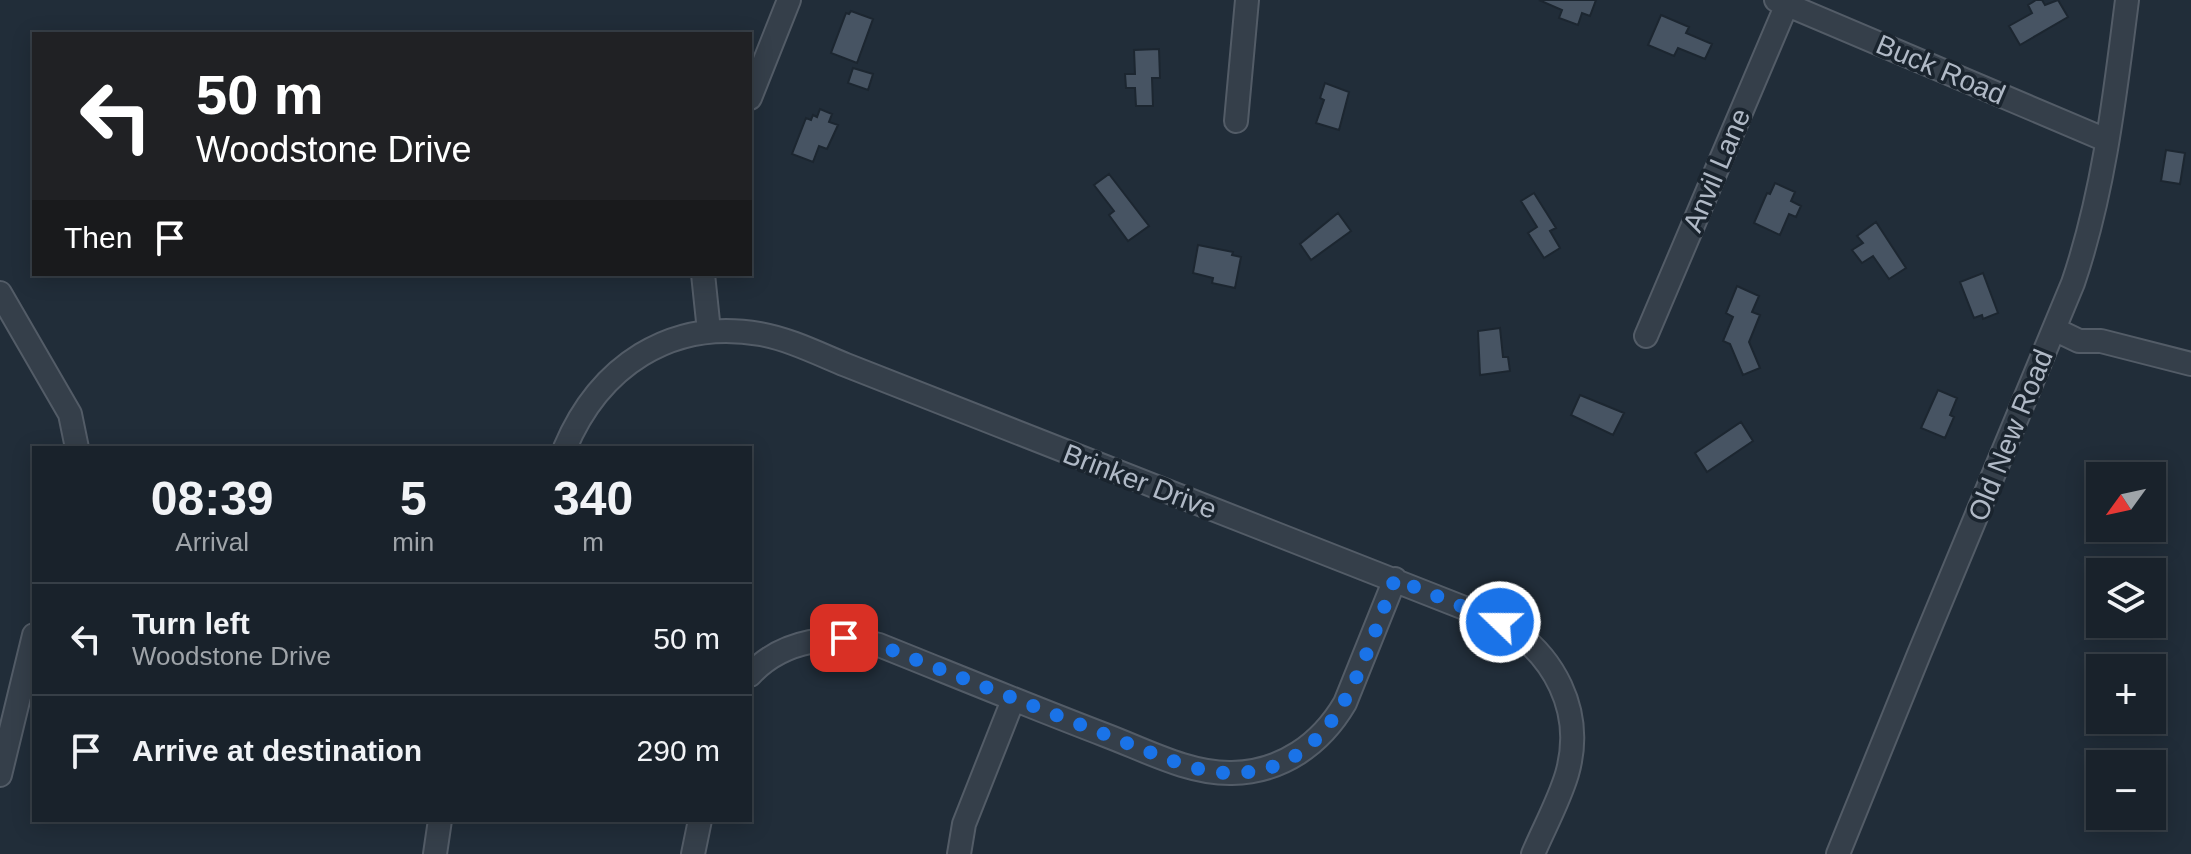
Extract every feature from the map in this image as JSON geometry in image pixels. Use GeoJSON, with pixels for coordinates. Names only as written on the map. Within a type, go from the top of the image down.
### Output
{"type":"FeatureCollection","features":[{"type":"Feature","properties":{"kind":"street"},"geometry":{"type":"LineString","coordinates":[[752,93],[789,0]]}},
{"type":"Feature","properties":{"kind":"street"},"geometry":{"type":"LineString","coordinates":[[1236,121],[1247,0]]}},
{"type":"Feature","properties":{"kind":"street","name":"Old New Road"},"geometry":{"type":"LineString","coordinates":[[1838,854],[2073,283],[2088,236],[2127,0]]}},
{"type":"Feature","properties":{"kind":"street","name":"Buck Road"},"geometry":{"type":"LineString","coordinates":[[1782,2],[2106,140]]}},
{"type":"Feature","properties":{"kind":"street","name":"Anvil Lane"},"geometry":{"type":"LineString","coordinates":[[1646,336],[1782,2]]}},
{"type":"Feature","properties":{"kind":"street"},"geometry":{"type":"LineString","coordinates":[[703,276],[709,331]]}},
{"type":"Feature","properties":{"kind":"street"},"geometry":{"type":"LineString","coordinates":[[0,293],[70,414],[77,446]]}},
{"type":"Feature","properties":{"kind":"street"},"geometry":{"type":"LineString","coordinates":[[2054,329],[2079,341],[2101,341],[2191,364]]}},
{"type":"Feature","properties":{"kind":"street","name":"Brinker Drive"},"geometry":{"type":"LineString","coordinates":[[566,446],[590,400],[623,366],[664,343],[709,331],[768,336],[1500,622],[1516,631],[1542,655],[1561,686],[1572,729],[1571,756],[1561,791],[1533,854]]}},
{"type":"Feature","properties":{"kind":"street"},"geometry":{"type":"LineString","coordinates":[[752,673],[769,659],[793,647],[818,640],[844,638],[879,645],[1013,700],[1199,769],[1230,773],[1274,766],[1312,744],[1336,718],[1345,703],[1395,579]]}},
{"type":"Feature","properties":{"kind":"street"},"geometry":{"type":"LineString","coordinates":[[0,775],[32,643]]}},
{"type":"Feature","properties":{"kind":"street"},"geometry":{"type":"LineString","coordinates":[[959,854],[964,824],[1013,700]]}},
{"type":"Feature","properties":{"kind":"street"},"geometry":{"type":"LineString","coordinates":[[435,854],[440,822]]}},
{"type":"Feature","properties":{"kind":"street"},"geometry":{"type":"LineString","coordinates":[[693,854],[700,822]]}},
{"type":"Feature","properties":{"kind":"building"},"geometry":{"type":"Polygon","coordinates":[[[1539,0],[1596,0],[1590,16],[1582,13],[1578,25],[1559,18],[1562,10],[1539,0]]]}},
{"type":"Feature","properties":{"kind":"building"},"geometry":{"type":"Polygon","coordinates":[[[2042,0],[2045,5],[2058,0],[2068,17],[2020,45],[2009,26],[2032,13],[2028,5],[2042,0]]]}},
{"type":"Feature","properties":{"kind":"building"},"geometry":{"type":"Polygon","coordinates":[[[851,11],[873,19],[857,63],[831,53],[846,13],[851,11]]]}},
{"type":"Feature","properties":{"kind":"building"},"geometry":{"type":"Polygon","coordinates":[[[1661,15],[1689,27],[1686,33],[1712,44],[1705,59],[1678,48],[1674,56],[1648,45],[1661,15]]]}},
{"type":"Feature","properties":{"kind":"building"},"geometry":{"type":"Polygon","coordinates":[[[1159,49],[1160,78],[1152,78],[1153,106],[1136,106],[1135,88],[1126,88],[1125,74],[1135,74],[1134,50],[1159,49]]]}},
{"type":"Feature","properties":{"kind":"building"},"geometry":{"type":"Polygon","coordinates":[[[853,68],[873,74],[868,90],[848,83],[853,68]]]}},
{"type":"Feature","properties":{"kind":"building"},"geometry":{"type":"Polygon","coordinates":[[[1325,83],[1349,92],[1339,130],[1316,123],[1324,100],[1320,98],[1325,83]]]}},
{"type":"Feature","properties":{"kind":"building"},"geometry":{"type":"Polygon","coordinates":[[[820,109],[832,114],[829,122],[838,125],[827,149],[819,146],[813,162],[792,154],[806,118],[811,120],[813,115],[817,117],[820,109]]]}},
{"type":"Feature","properties":{"kind":"building"},"geometry":{"type":"Polygon","coordinates":[[[2166,150],[2185,153],[2180,184],[2161,181],[2166,150]]]}},
{"type":"Feature","properties":{"kind":"building"},"geometry":{"type":"Polygon","coordinates":[[[1109,174],[1149,226],[1128,241],[1109,215],[1114,211],[1094,185],[1109,174]]]}},
{"type":"Feature","properties":{"kind":"building"},"geometry":{"type":"Polygon","coordinates":[[[1775,183],[1795,192],[1791,201],[1801,206],[1796,217],[1789,214],[1780,235],[1754,223],[1767,193],[1770,194],[1775,183]]]}},
{"type":"Feature","properties":{"kind":"building"},"geometry":{"type":"Polygon","coordinates":[[[1534,193],[1556,228],[1550,231],[1560,248],[1544,258],[1528,233],[1537,227],[1521,201],[1534,193]]]}},
{"type":"Feature","properties":{"kind":"building"},"geometry":{"type":"Polygon","coordinates":[[[1338,213],[1351,231],[1311,260],[1300,244],[1338,213]]]}},
{"type":"Feature","properties":{"kind":"building"},"geometry":{"type":"Polygon","coordinates":[[[1876,222],[1906,268],[1889,279],[1873,256],[1862,263],[1852,250],[1863,243],[1857,236],[1876,222]]]}},
{"type":"Feature","properties":{"kind":"building"},"geometry":{"type":"Polygon","coordinates":[[[1198,245],[1233,252],[1232,255],[1241,257],[1235,288],[1212,283],[1213,278],[1193,273],[1198,245]]]}},
{"type":"Feature","properties":{"kind":"building"},"geometry":{"type":"Polygon","coordinates":[[[1983,273],[1998,313],[1983,319],[1982,315],[1974,318],[1960,282],[1983,273]]]}},
{"type":"Feature","properties":{"kind":"building"},"geometry":{"type":"Polygon","coordinates":[[[1737,286],[1759,296],[1752,312],[1760,315],[1749,342],[1760,368],[1743,375],[1730,344],[1723,341],[1733,317],[1726,313],[1737,286]]]}},
{"type":"Feature","properties":{"kind":"building"},"geometry":{"type":"Polygon","coordinates":[[[1500,328],[1503,357],[1508,357],[1510,371],[1480,375],[1478,331],[1500,328]]]}},
{"type":"Feature","properties":{"kind":"building"},"geometry":{"type":"Polygon","coordinates":[[[1938,390],[1957,398],[1950,415],[1954,417],[1945,438],[1921,428],[1938,390]]]}},
{"type":"Feature","properties":{"kind":"building"},"geometry":{"type":"Polygon","coordinates":[[[1580,395],[1624,413],[1613,435],[1571,415],[1580,395]]]}},
{"type":"Feature","properties":{"kind":"building"},"geometry":{"type":"Polygon","coordinates":[[[1741,422],[1753,441],[1707,472],[1695,453],[1741,422]]]}},
{"type":"Feature","properties":{"kind":"route"},"geometry":{"type":"LineString","coordinates":[[844,638],[879,645],[1162,757],[1199,769],[1230,773],[1274,766],[1290,759],[1325,732],[1345,703],[1395,579],[1500,622]]}}]}
